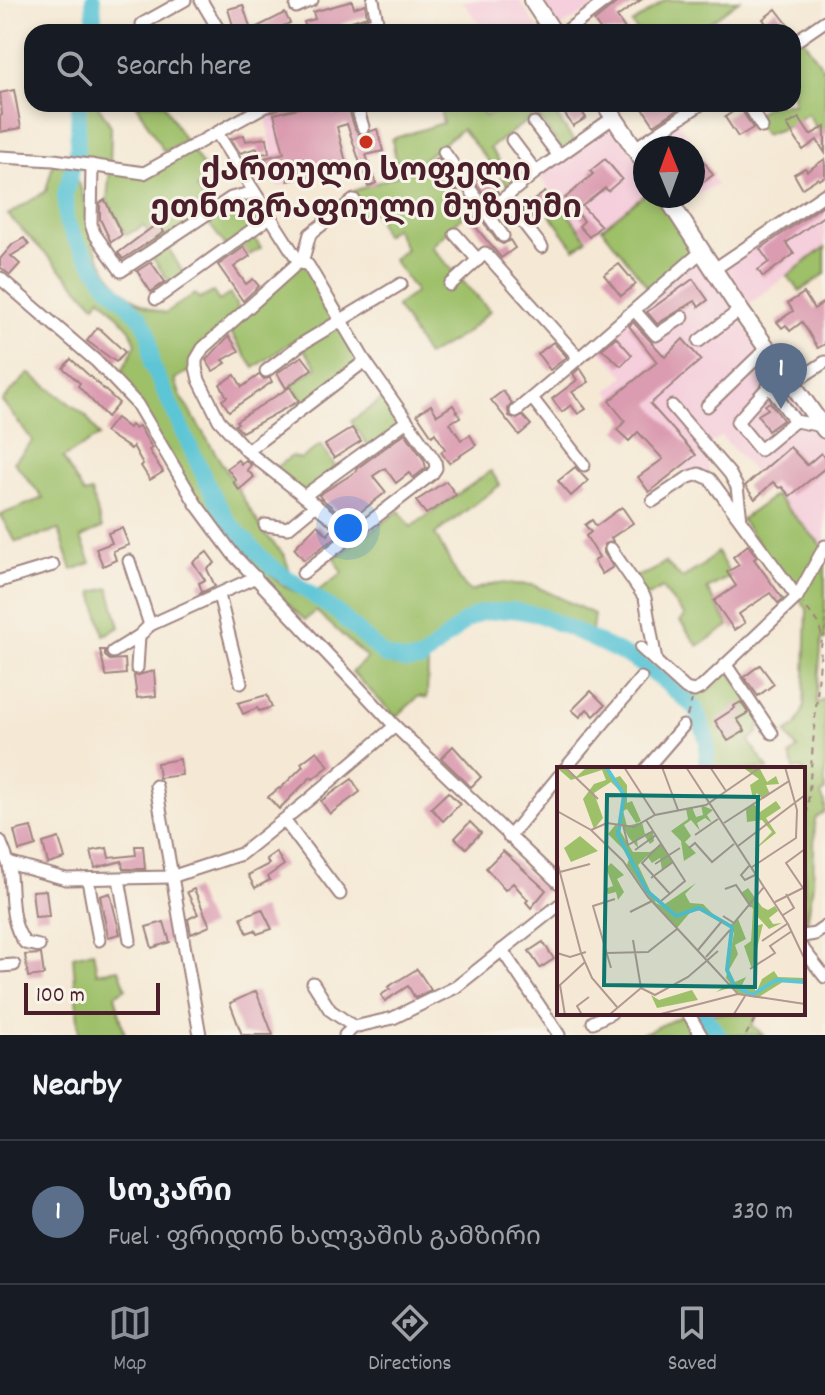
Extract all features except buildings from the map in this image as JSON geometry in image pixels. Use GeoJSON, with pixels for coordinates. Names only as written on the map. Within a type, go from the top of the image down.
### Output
{"type":"FeatureCollection","features":[{"type":"Feature","properties":{"kind":"highway"},"geometry":{"type":"LineString","coordinates":[[532,0],[548,24]]}},
{"type":"Feature","properties":{"kind":"highway"},"geometry":{"type":"LineString","coordinates":[[610,112],[633,145]]}},
{"type":"Feature","properties":{"kind":"highway"},"geometry":{"type":"LineString","coordinates":[[674,208],[766,349],[822,420]]}},
{"type":"Feature","properties":{"kind":"street"},"geometry":{"type":"LineString","coordinates":[[142,24],[185,0]]}},
{"type":"Feature","properties":{"kind":"street"},"geometry":{"type":"LineString","coordinates":[[201,0],[215,24]]}},
{"type":"Feature","properties":{"kind":"street"},"geometry":{"type":"LineString","coordinates":[[296,7],[312,0]]}},
{"type":"Feature","properties":{"kind":"street"},"geometry":{"type":"LineString","coordinates":[[373,0],[377,24]]}},
{"type":"Feature","properties":{"kind":"street"},"geometry":{"type":"LineString","coordinates":[[576,24],[607,0]]}},
{"type":"Feature","properties":{"kind":"street"},"geometry":{"type":"LineString","coordinates":[[801,38],[825,21]]}},
{"type":"Feature","properties":{"kind":"street"},"geometry":{"type":"LineString","coordinates":[[0,157],[150,172],[254,112]]}},
{"type":"Feature","properties":{"kind":"street"},"geometry":{"type":"LineString","coordinates":[[358,112],[363,127]]}},
{"type":"Feature","properties":{"kind":"street"},"geometry":{"type":"LineString","coordinates":[[486,213],[559,156],[607,112]]}},
{"type":"Feature","properties":{"kind":"street"},"geometry":{"type":"LineString","coordinates":[[653,136],[689,112]]}},
{"type":"Feature","properties":{"kind":"street"},"geometry":{"type":"LineString","coordinates":[[753,112],[762,127]]}},
{"type":"Feature","properties":{"kind":"street"},"geometry":{"type":"LineString","coordinates":[[534,123],[559,156]]}},
{"type":"Feature","properties":{"kind":"street"},"geometry":{"type":"LineString","coordinates":[[217,133],[300,262],[308,265],[365,361],[435,461],[436,468],[432,474],[303,573]]}},
{"type":"Feature","properties":{"kind":"street"},"geometry":{"type":"LineString","coordinates":[[512,140],[536,172]]}},
{"type":"Feature","properties":{"kind":"street"},"geometry":{"type":"LineString","coordinates":[[444,152],[503,236]]}},
{"type":"Feature","properties":{"kind":"street"},"geometry":{"type":"LineString","coordinates":[[87,164],[91,224],[121,271],[231,198],[254,192]]}},
{"type":"Feature","properties":{"kind":"street"},"geometry":{"type":"LineString","coordinates":[[713,270],[825,194]]}},
{"type":"Feature","properties":{"kind":"street"},"geometry":{"type":"LineString","coordinates":[[504,198],[542,247]]}},
{"type":"Feature","properties":{"kind":"street"},"geometry":{"type":"LineString","coordinates":[[352,534],[247,451],[219,420],[199,380],[196,360],[203,348],[300,262],[310,234],[354,200]]}},
{"type":"Feature","properties":{"kind":"street"},"geometry":{"type":"LineString","coordinates":[[156,299],[270,217]]}},
{"type":"Feature","properties":{"kind":"street"},"geometry":{"type":"LineString","coordinates":[[455,234],[481,256],[579,358]]}},
{"type":"Feature","properties":{"kind":"street"},"geometry":{"type":"LineString","coordinates":[[516,411],[701,252]]}},
{"type":"Feature","properties":{"kind":"street"},"geometry":{"type":"LineString","coordinates":[[450,285],[481,256]]}},
{"type":"Feature","properties":{"kind":"street"},"geometry":{"type":"LineString","coordinates":[[0,278],[96,361],[137,404],[216,533],[256,577],[395,726],[509,837],[557,877]]}},
{"type":"Feature","properties":{"kind":"street"},"geometry":{"type":"LineString","coordinates":[[266,371],[300,345],[401,284]]}},
{"type":"Feature","properties":{"kind":"street"},"geometry":{"type":"LineString","coordinates":[[699,341],[740,310]]}},
{"type":"Feature","properties":{"kind":"street"},"geometry":{"type":"LineString","coordinates":[[635,311],[656,335],[683,317]]}},
{"type":"Feature","properties":{"kind":"street"},"geometry":{"type":"LineString","coordinates":[[707,406],[766,349]]}},
{"type":"Feature","properties":{"kind":"street"},"geometry":{"type":"LineString","coordinates":[[247,451],[365,361]]}},
{"type":"Feature","properties":{"kind":"street"},"geometry":{"type":"LineString","coordinates":[[822,420],[795,421],[760,450],[737,422],[770,387],[825,362]]}},
{"type":"Feature","properties":{"kind":"street"},"geometry":{"type":"LineString","coordinates":[[770,387],[795,421]]}},
{"type":"Feature","properties":{"kind":"street"},"geometry":{"type":"LineString","coordinates":[[532,398],[584,465]]}},
{"type":"Feature","properties":{"kind":"street"},"geometry":{"type":"LineString","coordinates":[[672,406],[730,474],[737,487],[741,520]]}},
{"type":"Feature","properties":{"kind":"street"},"geometry":{"type":"LineString","coordinates":[[304,496],[407,421]]}},
{"type":"Feature","properties":{"kind":"street"},"geometry":{"type":"LineString","coordinates":[[653,501],[689,477],[699,474],[710,479],[797,597]]}},
{"type":"Feature","properties":{"kind":"street"},"geometry":{"type":"LineString","coordinates":[[265,525],[288,528],[316,505]]}},
{"type":"Feature","properties":{"kind":"street"},"geometry":{"type":"LineString","coordinates":[[641,648],[686,689],[694,691],[702,687],[797,597],[825,546]]}},
{"type":"Feature","properties":{"kind":"street"},"geometry":{"type":"LineString","coordinates":[[611,549],[645,598],[656,663]]}},
{"type":"Feature","properties":{"kind":"street"},"geometry":{"type":"LineString","coordinates":[[129,561],[150,625]]}},
{"type":"Feature","properties":{"kind":"street"},"geometry":{"type":"LineString","coordinates":[[0,581],[53,565]]}},
{"type":"Feature","properties":{"kind":"street"},"geometry":{"type":"LineString","coordinates":[[113,652],[139,636],[150,625],[256,577]]}},
{"type":"Feature","properties":{"kind":"street"},"geometry":{"type":"LineString","coordinates":[[219,595],[241,683]]}},
{"type":"Feature","properties":{"kind":"street"},"geometry":{"type":"LineString","coordinates":[[137,668],[139,636]]}},
{"type":"Feature","properties":{"kind":"street"},"geometry":{"type":"LineString","coordinates":[[726,665],[772,733]]}},
{"type":"Feature","properties":{"kind":"street"},"geometry":{"type":"LineString","coordinates":[[567,767],[641,678]]}},
{"type":"Feature","properties":{"kind":"street"},"geometry":{"type":"LineString","coordinates":[[648,767],[685,722]]}},
{"type":"Feature","properties":{"kind":"street"},"geometry":{"type":"LineString","coordinates":[[8,863],[56,877],[88,880],[171,877],[241,854],[395,726]]}},
{"type":"Feature","properties":{"kind":"street"},"geometry":{"type":"LineString","coordinates":[[509,837],[557,778]]}},
{"type":"Feature","properties":{"kind":"street"},"geometry":{"type":"LineString","coordinates":[[156,786],[200,1035]]}},
{"type":"Feature","properties":{"kind":"street"},"geometry":{"type":"LineString","coordinates":[[284,820],[340,894]]}},
{"type":"Feature","properties":{"kind":"street"},"geometry":{"type":"LineString","coordinates":[[0,841],[8,863],[13,916],[20,936],[25,943],[39,946]]}},
{"type":"Feature","properties":{"kind":"street"},"geometry":{"type":"LineString","coordinates":[[119,879],[130,940]]}},
{"type":"Feature","properties":{"kind":"street"},"geometry":{"type":"LineString","coordinates":[[88,880],[99,940]]}},
{"type":"Feature","properties":{"kind":"street"},"geometry":{"type":"LineString","coordinates":[[313,983],[330,1010],[350,1031],[393,1018],[456,987],[557,907]]}},
{"type":"Feature","properties":{"kind":"street"},"geometry":{"type":"LineString","coordinates":[[805,936],[815,934],[825,927]]}},
{"type":"Feature","properties":{"kind":"street"},"geometry":{"type":"LineString","coordinates":[[502,950],[559,1035]]}},
{"type":"Feature","properties":{"kind":"street"},"geometry":{"type":"LineString","coordinates":[[805,952],[825,977]]}},
{"type":"Feature","properties":{"kind":"street"},"geometry":{"type":"LineString","coordinates":[[0,966],[14,965]]}},
{"type":"Feature","properties":{"kind":"street"},"geometry":{"type":"LineString","coordinates":[[593,1022],[607,1015]]}},
{"type":"Feature","properties":{"kind":"street"},"geometry":{"type":"LineString","coordinates":[[689,1015],[701,1035]]}},
{"type":"Feature","properties":{"kind":"path"},"geometry":{"type":"LineString","coordinates":[[797,597],[818,622],[822,637],[805,838]]}},
{"type":"Feature","properties":{"kind":"path"},"geometry":{"type":"LineString","coordinates":[[685,722],[693,698]]}},
{"type":"Feature","properties":{"kind":"path"},"geometry":{"type":"LineString","coordinates":[[746,1035],[757,1015]]}},
{"type":"Feature","properties":{"kind":"shaded area"},"geometry":{"type":"Polygon","coordinates":[[[462,0],[519,0],[535,24],[479,24],[462,0]]]}},
{"type":"Feature","properties":{"kind":"shaded area"},"geometry":{"type":"Polygon","coordinates":[[[542,0],[606,0],[566,24],[557,24],[542,0]]]}},
{"type":"Feature","properties":{"kind":"shaded area"},"geometry":{"type":"Polygon","coordinates":[[[266,112],[334,112],[346,170],[277,187],[266,112]]]}},
{"type":"Feature","properties":{"kind":"shaded area"},"geometry":{"type":"Polygon","coordinates":[[[677,120],[687,136],[661,136],[677,120]]]}},
{"type":"Feature","properties":{"kind":"shaded area"},"geometry":{"type":"Polygon","coordinates":[[[612,124],[633,154],[633,203],[587,239],[536,172],[612,124]]]}},
{"type":"Feature","properties":{"kind":"shaded area"},"geometry":{"type":"Polygon","coordinates":[[[705,166],[717,185],[705,190],[705,166]]]}},
{"type":"Feature","properties":{"kind":"shaded area"},"geometry":{"type":"Polygon","coordinates":[[[825,194],[825,247],[747,306],[722,270],[825,194]]]}},
{"type":"Feature","properties":{"kind":"shaded area"},"geometry":{"type":"Polygon","coordinates":[[[700,257],[736,314],[825,440],[825,549],[721,436],[706,447],[710,479],[689,477],[608,391],[625,376],[595,345],[700,257]]]}},
{"type":"Feature","properties":{"kind":"green space"},"geometry":{"type":"Polygon","coordinates":[[[665,0],[740,0],[707,24],[632,24],[665,0]]]}},
{"type":"Feature","properties":{"kind":"green space"},"geometry":{"type":"Polygon","coordinates":[[[801,38],[825,71],[825,133],[821,136],[808,114],[764,135],[753,116],[759,112],[801,112],[801,38]]]}},
{"type":"Feature","properties":{"kind":"green space"},"geometry":{"type":"Polygon","coordinates":[[[79,112],[102,112],[111,126],[110,168],[83,163],[77,151],[79,112]]]}},
{"type":"Feature","properties":{"kind":"green space"},"geometry":{"type":"Polygon","coordinates":[[[141,112],[169,112],[185,141],[164,152],[141,112]]]}},
{"type":"Feature","properties":{"kind":"green space"},"geometry":{"type":"Polygon","coordinates":[[[441,112],[483,112],[484,116],[495,112],[554,112],[576,144],[564,152],[536,114],[490,148],[518,187],[513,191],[462,129],[423,159],[463,216],[431,247],[490,311],[466,333],[427,356],[396,306],[416,292],[393,260],[406,249],[395,228],[384,235],[373,210],[361,218],[354,191],[398,175],[392,139],[443,123],[441,112]]]}},
{"type":"Feature","properties":{"kind":"green space"},"geometry":{"type":"Polygon","coordinates":[[[191,148],[209,176],[197,188],[212,210],[254,192],[270,217],[250,232],[261,248],[238,262],[204,217],[165,242],[186,278],[173,287],[149,253],[158,247],[144,226],[126,235],[107,200],[110,168],[144,173],[191,148]]]}},
{"type":"Feature","properties":{"kind":"green space"},"geometry":{"type":"Polygon","coordinates":[[[54,160],[66,168],[79,184],[91,235],[101,261],[128,294],[151,309],[165,313],[195,294],[200,299],[213,292],[219,301],[230,294],[241,313],[299,262],[308,265],[365,361],[307,405],[292,385],[317,367],[296,339],[254,368],[227,327],[203,349],[196,367],[175,379],[180,395],[265,534],[284,555],[294,582],[268,563],[264,568],[280,584],[312,601],[393,666],[428,663],[427,698],[419,696],[396,717],[352,672],[367,658],[316,611],[305,620],[233,554],[117,381],[136,344],[130,329],[101,297],[95,305],[8,215],[46,191],[54,160]]]}},
{"type":"Feature","properties":{"kind":"green space"},"geometry":{"type":"Polygon","coordinates":[[[633,203],[633,208],[670,208],[697,252],[654,295],[602,228],[633,203]]]}},
{"type":"Feature","properties":{"kind":"green space"},"geometry":{"type":"Polygon","coordinates":[[[562,206],[587,239],[575,249],[550,215],[562,206]]]}},
{"type":"Feature","properties":{"kind":"green space"},"geometry":{"type":"Polygon","coordinates":[[[825,247],[825,274],[800,291],[787,276],[825,247]]]}},
{"type":"Feature","properties":{"kind":"green space"},"geometry":{"type":"Polygon","coordinates":[[[29,373],[86,416],[99,436],[63,458],[84,494],[91,492],[102,528],[81,538],[91,563],[72,570],[59,530],[16,542],[0,515],[43,498],[14,462],[33,441],[2,401],[29,373]]]}},
{"type":"Feature","properties":{"kind":"green space"},"geometry":{"type":"Polygon","coordinates":[[[389,395],[407,421],[370,448],[351,421],[389,395]]]}},
{"type":"Feature","properties":{"kind":"green space"},"geometry":{"type":"Polygon","coordinates":[[[321,445],[338,471],[304,496],[272,470],[292,456],[301,459],[321,445]]]}},
{"type":"Feature","properties":{"kind":"green space"},"geometry":{"type":"Polygon","coordinates":[[[491,471],[500,485],[435,534],[461,582],[470,591],[496,583],[533,585],[594,614],[591,639],[538,616],[496,610],[469,619],[429,654],[417,660],[404,661],[382,654],[342,617],[312,595],[343,573],[334,558],[399,511],[411,527],[491,471]]]}},
{"type":"Feature","properties":{"kind":"green space"},"geometry":{"type":"Polygon","coordinates":[[[775,495],[825,549],[825,639],[822,638],[816,704],[825,699],[825,791],[821,795],[825,812],[815,819],[813,884],[805,937],[805,767],[793,767],[790,755],[797,749],[786,733],[796,726],[804,708],[807,609],[741,520],[775,495]]]}},
{"type":"Feature","properties":{"kind":"green space"},"geometry":{"type":"Polygon","coordinates":[[[717,552],[731,576],[707,589],[729,626],[698,646],[680,621],[685,616],[662,588],[645,598],[632,578],[652,571],[665,562],[682,578],[717,552]]]}},
{"type":"Feature","properties":{"kind":"green space"},"geometry":{"type":"Polygon","coordinates":[[[109,588],[120,627],[104,635],[93,592],[109,588]]]}},
{"type":"Feature","properties":{"kind":"green space"},"geometry":{"type":"Polygon","coordinates":[[[726,665],[765,722],[749,741],[767,767],[706,767],[700,721],[683,698],[726,665]]]}},
{"type":"Feature","properties":{"kind":"green space"},"geometry":{"type":"Polygon","coordinates":[[[93,951],[97,973],[119,969],[126,988],[115,995],[125,1035],[79,1035],[73,956],[93,951]]]}},
{"type":"Feature","properties":{"kind":"green space"},"geometry":{"type":"Polygon","coordinates":[[[684,1015],[757,1015],[752,1025],[764,1035],[640,1035],[684,1015]]]}},
{"type":"Feature","properties":{"kind":"waterway"},"geometry":{"type":"LineString","coordinates":[[93,0],[94,24]]}},
{"type":"Feature","properties":{"kind":"waterway"},"geometry":{"type":"LineString","coordinates":[[79,112],[77,151],[65,194],[66,221],[76,241],[107,284],[141,318],[149,334],[152,365],[206,481],[227,520],[267,563],[338,613],[385,656],[405,661],[421,660],[464,622],[480,613],[512,610],[539,615],[584,635],[631,658],[696,709],[707,741],[706,767]]}},
{"type":"Feature","properties":{"kind":"waterway"},"geometry":{"type":"LineString","coordinates":[[704,1015],[719,1035]]}},
{"type":"Feature","properties":{"kind":"place","name":"ქართული სოფელი ეთნოგრაფიული მუზეუმი"},"geometry":{"type":"Point","coordinates":[366,142]}},
{"type":"Feature","properties":{"kind":"place","name":"სოკარი"},"geometry":{"type":"Point","coordinates":[781,409]}}]}
